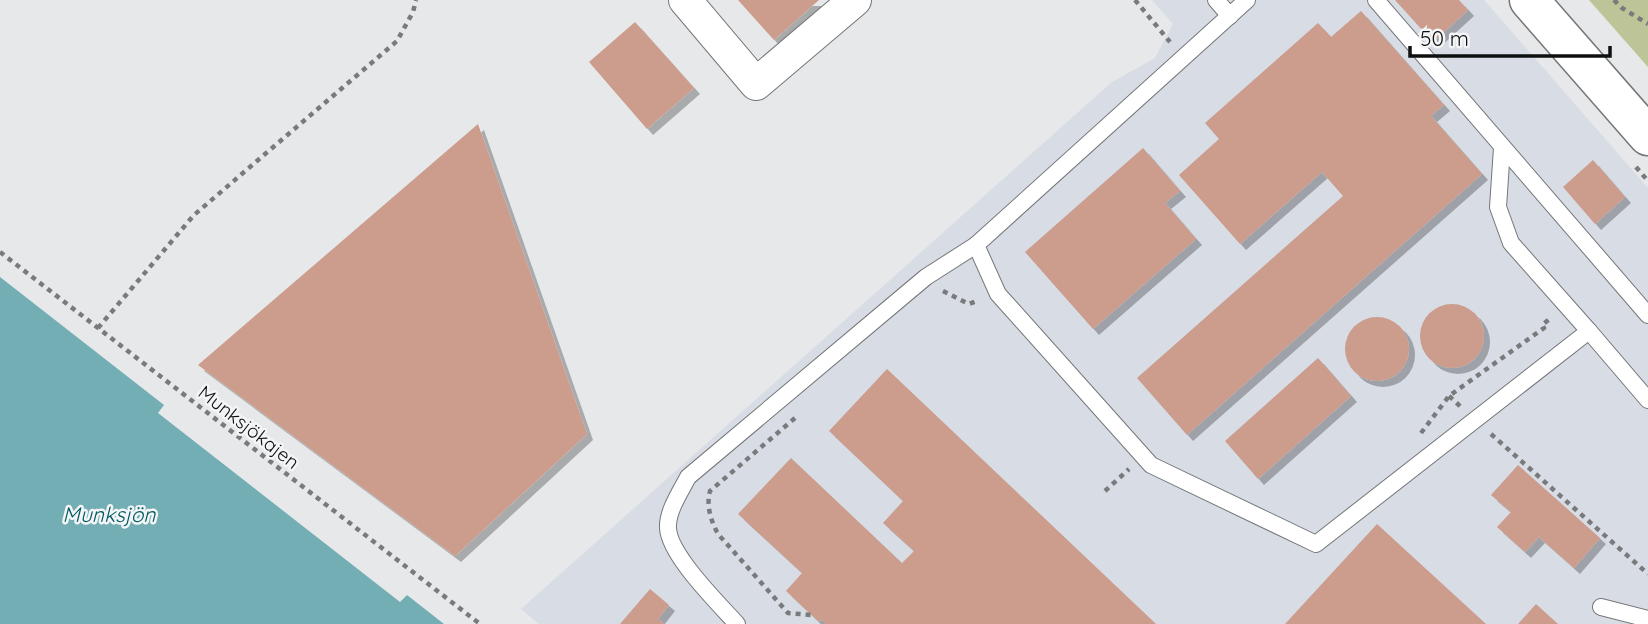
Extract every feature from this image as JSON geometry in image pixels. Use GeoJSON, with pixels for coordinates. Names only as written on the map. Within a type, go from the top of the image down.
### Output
{"type":"FeatureCollection","features":[{"type":"Feature","properties":{"kind":"main road"},"geometry":{"type":"LineString","coordinates":[[1529,0],[1648,136]]}},
{"type":"Feature","properties":{"kind":"street"},"geometry":{"type":"LineString","coordinates":[[685,0],[756,84],[855,0]]}},
{"type":"Feature","properties":{"kind":"lane"},"geometry":{"type":"LineString","coordinates":[[1216,0],[1230,16]]}},
{"type":"Feature","properties":{"kind":"lane"},"geometry":{"type":"LineString","coordinates":[[737,624],[679,557],[668,528],[675,503],[688,477],[926,276],[975,245],[1247,0]]}},
{"type":"Feature","properties":{"kind":"lane"},"geometry":{"type":"LineString","coordinates":[[1376,0],[1648,315]]}},
{"type":"Feature","properties":{"kind":"lane"},"geometry":{"type":"LineString","coordinates":[[1502,148],[1498,207],[1511,243],[1648,400]]}},
{"type":"Feature","properties":{"kind":"lane"},"geometry":{"type":"LineString","coordinates":[[975,245],[998,294],[1151,465],[1316,544],[1589,331]]}},
{"type":"Feature","properties":{"kind":"lane"},"geometry":{"type":"LineString","coordinates":[[1601,607],[1648,618]]}},
{"type":"Feature","properties":{"kind":"path"},"geometry":{"type":"LineString","coordinates":[[98,328],[194,215],[397,41],[414,12],[416,0]]}},
{"type":"Feature","properties":{"kind":"path"},"geometry":{"type":"LineString","coordinates":[[1135,0],[1184,57]]}},
{"type":"Feature","properties":{"kind":"path"},"geometry":{"type":"LineString","coordinates":[[1614,0],[1648,24]]}},
{"type":"Feature","properties":{"kind":"path","name":"Munksjökajen"},"geometry":{"type":"LineString","coordinates":[[0,252],[480,624]]}},
{"type":"Feature","properties":{"kind":"path"},"geometry":{"type":"LineString","coordinates":[[933,300],[943,291],[969,304],[998,294]]}},
{"type":"Feature","properties":{"kind":"path"},"geometry":{"type":"LineString","coordinates":[[1420,434],[1449,396],[1544,328],[1542,325],[1567,306]]}},
{"type":"Feature","properties":{"kind":"path"},"geometry":{"type":"LineString","coordinates":[[1449,396],[1648,574]]}},
{"type":"Feature","properties":{"kind":"path"},"geometry":{"type":"LineString","coordinates":[[806,409],[710,491],[708,498],[711,519],[718,534],[789,613],[811,615]]}},
{"type":"Feature","properties":{"kind":"shaded area"},"geometry":{"type":"Polygon","coordinates":[[[1152,0],[1484,0],[1648,188],[1648,624],[539,624],[521,609],[1112,82],[1155,58],[1173,24],[1152,0]]]}},
{"type":"Feature","properties":{"kind":"green space"},"geometry":{"type":"Polygon","coordinates":[[[1589,0],[1648,0],[1648,67],[1589,0]]]}},
{"type":"Feature","properties":{"kind":"water","name":"Munksjön"},"geometry":{"type":"Polygon","coordinates":[[[0,277],[164,405],[158,413],[400,602],[407,595],[444,624],[0,624],[0,277]]]}},
{"type":"Feature","properties":{"kind":"building"},"geometry":{"type":"Polygon","coordinates":[[[738,0],[819,0],[774,40],[738,0]]]}},
{"type":"Feature","properties":{"kind":"building"},"geometry":{"type":"Polygon","coordinates":[[[1395,0],[1459,0],[1468,10],[1433,42],[1395,0]]]}},
{"type":"Feature","properties":{"kind":"building"},"geometry":{"type":"Polygon","coordinates":[[[1361,11],[1444,105],[1431,116],[1482,174],[1187,435],[1137,378],[1343,196],[1322,172],[1240,244],[1179,175],[1219,139],[1205,123],[1318,23],[1331,37],[1361,11]]]}},
{"type":"Feature","properties":{"kind":"building"},"geometry":{"type":"Polygon","coordinates":[[[635,22],[694,88],[647,129],[589,62],[635,22]]]}},
{"type":"Feature","properties":{"kind":"building"},"geometry":{"type":"Polygon","coordinates":[[[478,124],[587,434],[455,556],[198,365],[478,124]]]}},
{"type":"Feature","properties":{"kind":"building"},"geometry":{"type":"Polygon","coordinates":[[[1143,148],[1180,191],[1165,203],[1196,239],[1093,329],[1025,252],[1143,148]]]}},
{"type":"Feature","properties":{"kind":"building"},"geometry":{"type":"Polygon","coordinates":[[[1593,160],[1625,197],[1595,224],[1563,187],[1593,160]]]}},
{"type":"Feature","properties":{"kind":"building"},"geometry":{"type":"Polygon","coordinates":[[[1452,304],[1464,306],[1475,313],[1482,324],[1482,348],[1475,359],[1464,366],[1452,368],[1440,366],[1429,359],[1422,348],[1420,336],[1422,324],[1429,313],[1440,306],[1452,304]]]}},
{"type":"Feature","properties":{"kind":"building"},"geometry":{"type":"Polygon","coordinates":[[[1377,317],[1389,319],[1400,326],[1407,337],[1407,361],[1400,372],[1389,379],[1377,381],[1365,379],[1354,372],[1347,361],[1345,349],[1347,337],[1354,326],[1365,319],[1377,317]]]}},
{"type":"Feature","properties":{"kind":"building"},"geometry":{"type":"Polygon","coordinates":[[[1318,358],[1351,396],[1258,479],[1225,441],[1318,358]]]}},
{"type":"Feature","properties":{"kind":"building"},"geometry":{"type":"Polygon","coordinates":[[[887,369],[1156,624],[826,624],[821,619],[819,622],[786,591],[802,573],[738,514],[791,458],[902,563],[914,551],[883,523],[903,501],[829,431],[887,369]]]}},
{"type":"Feature","properties":{"kind":"building"},"geometry":{"type":"Polygon","coordinates":[[[1518,465],[1600,538],[1574,568],[1539,537],[1525,552],[1497,527],[1511,512],[1491,495],[1518,465]]]}},
{"type":"Feature","properties":{"kind":"building"},"geometry":{"type":"Polygon","coordinates":[[[1377,524],[1486,624],[1285,624],[1377,524]]]}},
{"type":"Feature","properties":{"kind":"building"},"geometry":{"type":"Polygon","coordinates":[[[650,589],[669,605],[658,619],[664,624],[620,624],[650,589]]]}},
{"type":"Feature","properties":{"kind":"building"},"geometry":{"type":"Polygon","coordinates":[[[1536,604],[1558,624],[1518,624],[1536,604]]]}}]}
